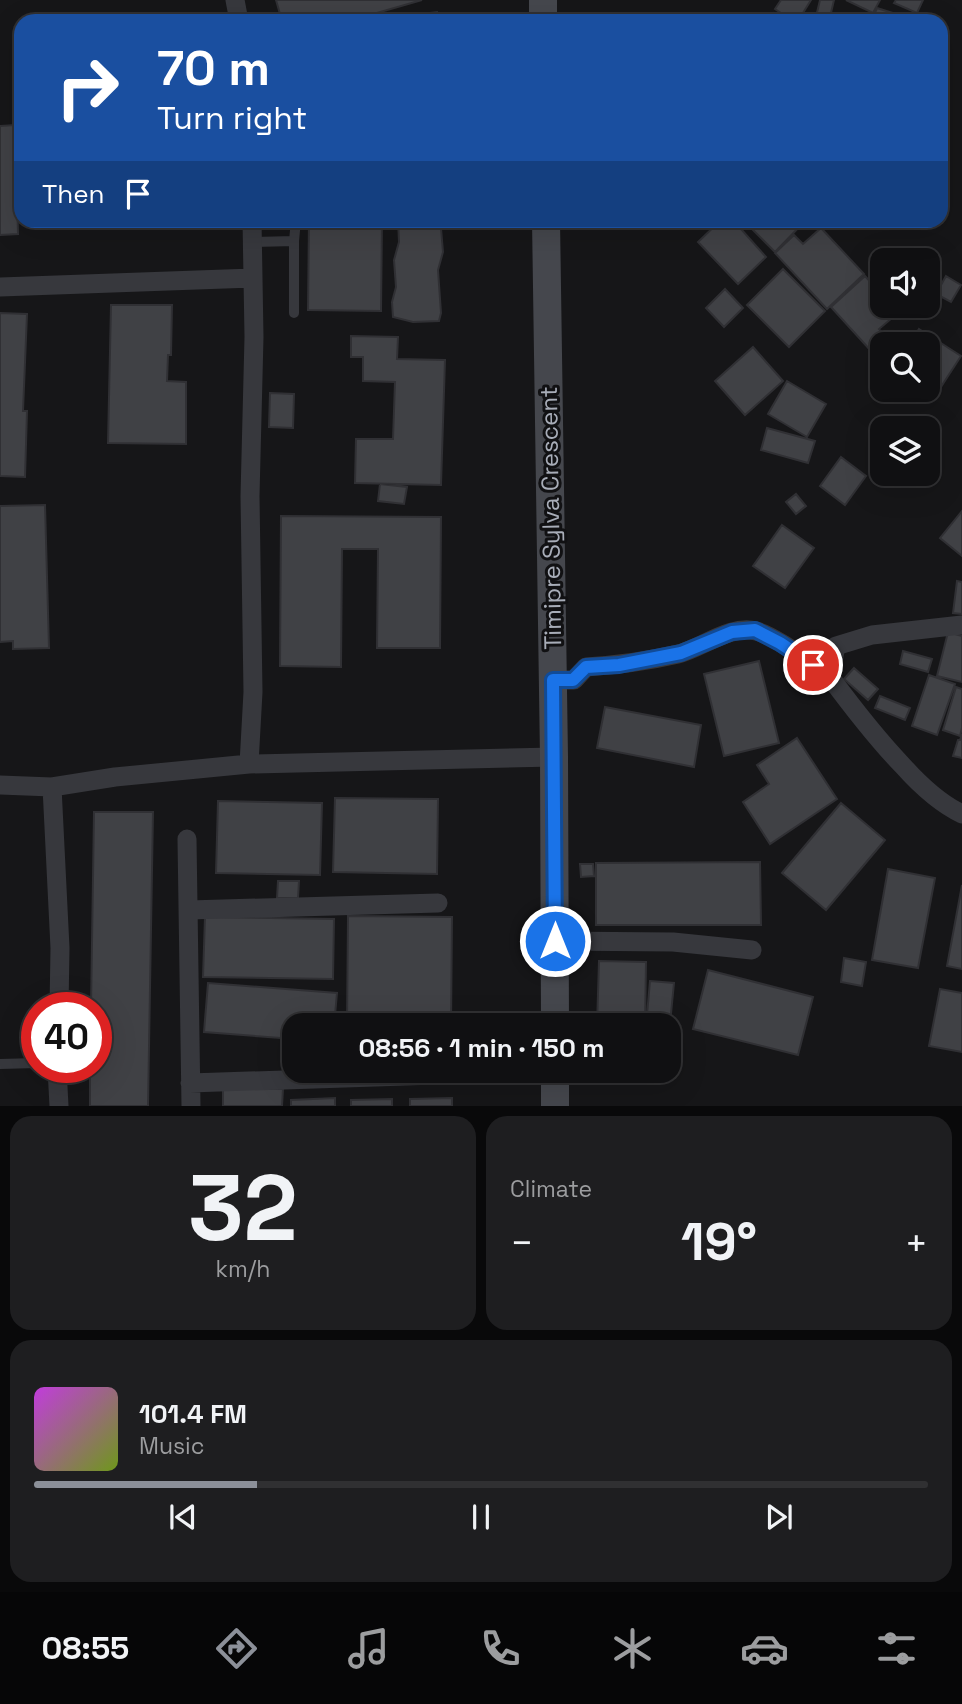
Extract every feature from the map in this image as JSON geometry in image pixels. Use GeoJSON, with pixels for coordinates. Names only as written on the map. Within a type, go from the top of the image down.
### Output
{"type":"FeatureCollection","features":[{"type":"Feature","properties":{"kind":"street"},"geometry":{"type":"LineString","coordinates":[[249,765],[253,692],[250,496],[254,337],[252,228]]}},
{"type":"Feature","properties":{"kind":"street","name":"Timipre Sylva Crescent"},"geometry":{"type":"LineString","coordinates":[[546,228],[555,1013]]}},
{"type":"Feature","properties":{"kind":"street"},"geometry":{"type":"LineString","coordinates":[[0,287],[253,278]]}},
{"type":"Feature","properties":{"kind":"street"},"geometry":{"type":"LineString","coordinates":[[830,677],[836,646],[872,635],[962,625]]}},
{"type":"Feature","properties":{"kind":"street"},"geometry":{"type":"LineString","coordinates":[[553,680],[573,680],[586,667],[619,665],[681,653],[732,632],[755,630],[780,643],[830,677],[865,724],[923,788],[962,814]]}},
{"type":"Feature","properties":{"kind":"street"},"geometry":{"type":"LineString","coordinates":[[0,785],[52,787],[115,777],[249,765],[554,757]]}},
{"type":"Feature","properties":{"kind":"street"},"geometry":{"type":"LineString","coordinates":[[52,787],[60,948],[59,992]]}},
{"type":"Feature","properties":{"kind":"street"},"geometry":{"type":"LineString","coordinates":[[187,839],[191,1105]]}},
{"type":"Feature","properties":{"kind":"street"},"geometry":{"type":"LineString","coordinates":[[189,910],[438,903]]}},
{"type":"Feature","properties":{"kind":"street"},"geometry":{"type":"LineString","coordinates":[[555,941],[673,942],[752,950]]}},
{"type":"Feature","properties":{"kind":"street"},"geometry":{"type":"LineString","coordinates":[[190,1083],[282,1080]]}},
{"type":"Feature","properties":{"kind":"street"},"geometry":{"type":"LineString","coordinates":[[58,1083],[59,1105]]}},
{"type":"Feature","properties":{"kind":"street"},"geometry":{"type":"LineString","coordinates":[[555,1083],[555,1105]]}},
{"type":"Feature","properties":{"kind":"lane"},"geometry":{"type":"LineString","coordinates":[[294,313],[295,228]]}},
{"type":"Feature","properties":{"kind":"lane"},"geometry":{"type":"LineString","coordinates":[[252,242],[294,241]]}},
{"type":"Feature","properties":{"kind":"lane"},"geometry":{"type":"LineString","coordinates":[[0,1065],[21,1064]]}},
{"type":"Feature","properties":{"kind":"building"},"geometry":{"type":"Polygon","coordinates":[[[276,0],[422,0],[373,14],[280,14],[276,0]]]}},
{"type":"Feature","properties":{"kind":"building"},"geometry":{"type":"Polygon","coordinates":[[[781,0],[811,0],[802,14],[782,14],[775,9],[781,0]]]}},
{"type":"Feature","properties":{"kind":"building"},"geometry":{"type":"Polygon","coordinates":[[[820,0],[834,0],[831,14],[817,14],[820,0]]]}},
{"type":"Feature","properties":{"kind":"building"},"geometry":{"type":"Polygon","coordinates":[[[846,0],[880,0],[873,13],[846,0]]]}},
{"type":"Feature","properties":{"kind":"building"},"geometry":{"type":"Polygon","coordinates":[[[896,0],[923,0],[917,13],[894,3],[896,0]]]}},
{"type":"Feature","properties":{"kind":"building"},"geometry":{"type":"Polygon","coordinates":[[[877,8],[896,14],[875,14],[877,8]]]}},
{"type":"Feature","properties":{"kind":"building"},"geometry":{"type":"Polygon","coordinates":[[[14,125],[14,228],[18,228],[18,234],[0,235],[0,126],[14,125]]]}},
{"type":"Feature","properties":{"kind":"building"},"geometry":{"type":"Polygon","coordinates":[[[309,228],[382,228],[381,311],[308,310],[309,228]]]}},
{"type":"Feature","properties":{"kind":"building"},"geometry":{"type":"Polygon","coordinates":[[[398,228],[441,228],[443,252],[438,270],[441,313],[439,321],[413,322],[393,317],[392,302],[396,287],[394,260],[399,242],[398,228]]]}},
{"type":"Feature","properties":{"kind":"building"},"geometry":{"type":"Polygon","coordinates":[[[713,228],[740,228],[766,257],[738,284],[698,242],[713,228]]]}},
{"type":"Feature","properties":{"kind":"building"},"geometry":{"type":"Polygon","coordinates":[[[751,228],[798,228],[775,252],[751,228]]]}},
{"type":"Feature","properties":{"kind":"building"},"geometry":{"type":"Polygon","coordinates":[[[821,228],[864,274],[827,309],[775,253],[794,235],[803,244],[821,228]]]}},
{"type":"Feature","properties":{"kind":"building"},"geometry":{"type":"Polygon","coordinates":[[[783,269],[825,311],[789,347],[747,305],[783,269]]]}},
{"type":"Feature","properties":{"kind":"building"},"geometry":{"type":"Polygon","coordinates":[[[865,276],[870,282],[870,318],[892,318],[879,329],[882,332],[870,332],[870,350],[831,307],[865,276]]]}},
{"type":"Feature","properties":{"kind":"building"},"geometry":{"type":"Polygon","coordinates":[[[946,276],[961,285],[951,302],[940,296],[940,287],[946,276]]]}},
{"type":"Feature","properties":{"kind":"building"},"geometry":{"type":"Polygon","coordinates":[[[725,289],[743,308],[724,327],[706,308],[725,289]]]}},
{"type":"Feature","properties":{"kind":"building"},"geometry":{"type":"Polygon","coordinates":[[[111,305],[172,305],[171,355],[168,355],[167,381],[186,382],[186,444],[108,443],[111,305]]]}},
{"type":"Feature","properties":{"kind":"building"},"geometry":{"type":"Polygon","coordinates":[[[0,313],[27,314],[23,411],[27,411],[25,477],[0,476],[0,313]]]}},
{"type":"Feature","properties":{"kind":"building"},"geometry":{"type":"Polygon","coordinates":[[[351,336],[398,337],[397,359],[445,360],[441,485],[355,483],[356,439],[393,439],[395,382],[363,381],[363,357],[351,357],[351,336]]]}},
{"type":"Feature","properties":{"kind":"building"},"geometry":{"type":"Polygon","coordinates":[[[940,342],[961,356],[940,388],[940,342]]]}},
{"type":"Feature","properties":{"kind":"building"},"geometry":{"type":"Polygon","coordinates":[[[753,347],[783,381],[745,415],[715,381],[753,347]]]}},
{"type":"Feature","properties":{"kind":"building"},"geometry":{"type":"Polygon","coordinates":[[[787,381],[826,404],[807,437],[768,414],[787,381]]]}},
{"type":"Feature","properties":{"kind":"building"},"geometry":{"type":"Polygon","coordinates":[[[270,393],[294,394],[293,428],[269,427],[270,393]]]}},
{"type":"Feature","properties":{"kind":"building"},"geometry":{"type":"Polygon","coordinates":[[[767,428],[815,441],[808,463],[761,450],[767,428]]]}},
{"type":"Feature","properties":{"kind":"building"},"geometry":{"type":"Polygon","coordinates":[[[841,457],[866,476],[845,505],[820,486],[841,457]]]}},
{"type":"Feature","properties":{"kind":"building"},"geometry":{"type":"Polygon","coordinates":[[[380,484],[407,487],[404,504],[378,501],[380,484]]]}},
{"type":"Feature","properties":{"kind":"building"},"geometry":{"type":"Polygon","coordinates":[[[796,494],[806,506],[796,514],[786,502],[796,494]]]}},
{"type":"Feature","properties":{"kind":"building"},"geometry":{"type":"Polygon","coordinates":[[[45,505],[49,648],[13,649],[13,641],[0,642],[0,506],[45,505]]]}},
{"type":"Feature","properties":{"kind":"building"},"geometry":{"type":"Polygon","coordinates":[[[962,511],[962,556],[940,538],[962,511]]]}},
{"type":"Feature","properties":{"kind":"building"},"geometry":{"type":"Polygon","coordinates":[[[281,516],[441,517],[440,648],[377,648],[378,549],[342,549],[341,667],[280,666],[281,516]]]}},
{"type":"Feature","properties":{"kind":"building"},"geometry":{"type":"Polygon","coordinates":[[[782,525],[814,548],[785,588],[753,566],[782,525]]]}},
{"type":"Feature","properties":{"kind":"building"},"geometry":{"type":"Polygon","coordinates":[[[957,581],[962,582],[962,614],[953,613],[957,581]]]}},
{"type":"Feature","properties":{"kind":"building"},"geometry":{"type":"Polygon","coordinates":[[[948,632],[962,636],[962,682],[937,676],[948,632]]]}},
{"type":"Feature","properties":{"kind":"building"},"geometry":{"type":"Polygon","coordinates":[[[903,651],[932,659],[928,672],[900,664],[903,651]]]}},
{"type":"Feature","properties":{"kind":"building"},"geometry":{"type":"Polygon","coordinates":[[[759,661],[779,743],[724,756],[704,674],[759,661]]]}},
{"type":"Feature","properties":{"kind":"building"},"geometry":{"type":"Polygon","coordinates":[[[854,668],[878,689],[868,700],[844,679],[854,668]]]}},
{"type":"Feature","properties":{"kind":"building"},"geometry":{"type":"Polygon","coordinates":[[[929,675],[955,684],[937,735],[912,726],[929,675]]]}},
{"type":"Feature","properties":{"kind":"building"},"geometry":{"type":"Polygon","coordinates":[[[956,687],[962,689],[960,736],[943,730],[956,687]]]}},
{"type":"Feature","properties":{"kind":"building"},"geometry":{"type":"Polygon","coordinates":[[[880,696],[910,708],[905,720],[875,708],[880,696]]]}},
{"type":"Feature","properties":{"kind":"building"},"geometry":{"type":"Polygon","coordinates":[[[605,707],[701,725],[694,767],[597,748],[605,707]]]}},
{"type":"Feature","properties":{"kind":"building"},"geometry":{"type":"Polygon","coordinates":[[[962,734],[962,758],[953,756],[962,734]]]}},
{"type":"Feature","properties":{"kind":"building"},"geometry":{"type":"Polygon","coordinates":[[[797,738],[837,799],[770,844],[743,802],[769,784],[757,765],[797,738]]]}},
{"type":"Feature","properties":{"kind":"building"},"geometry":{"type":"Polygon","coordinates":[[[335,798],[438,799],[437,874],[333,872],[335,798]]]}},
{"type":"Feature","properties":{"kind":"building"},"geometry":{"type":"Polygon","coordinates":[[[218,801],[322,803],[320,875],[216,873],[218,801]]]}},
{"type":"Feature","properties":{"kind":"building"},"geometry":{"type":"Polygon","coordinates":[[[841,803],[885,840],[826,910],[782,873],[841,803]]]}},
{"type":"Feature","properties":{"kind":"building"},"geometry":{"type":"Polygon","coordinates":[[[94,812],[153,812],[148,1106],[90,1106],[90,1083],[112,1083],[112,992],[91,992],[94,812]]]}},
{"type":"Feature","properties":{"kind":"building"},"geometry":{"type":"Polygon","coordinates":[[[760,862],[761,925],[596,925],[596,863],[760,862]]]}},
{"type":"Feature","properties":{"kind":"building"},"geometry":{"type":"Polygon","coordinates":[[[580,864],[593,864],[594,876],[581,877],[580,864]]]}},
{"type":"Feature","properties":{"kind":"building"},"geometry":{"type":"Polygon","coordinates":[[[888,869],[935,878],[918,968],[872,960],[888,869]]]}},
{"type":"Feature","properties":{"kind":"building"},"geometry":{"type":"Polygon","coordinates":[[[278,881],[299,881],[298,898],[277,898],[278,881]]]}},
{"type":"Feature","properties":{"kind":"building"},"geometry":{"type":"Polygon","coordinates":[[[962,885],[962,969],[947,966],[962,885]]]}},
{"type":"Feature","properties":{"kind":"building"},"geometry":{"type":"Polygon","coordinates":[[[348,916],[452,917],[451,1013],[347,1013],[348,916]]]}},
{"type":"Feature","properties":{"kind":"building"},"geometry":{"type":"Polygon","coordinates":[[[205,917],[334,919],[333,979],[203,977],[205,917]]]}},
{"type":"Feature","properties":{"kind":"building"},"geometry":{"type":"Polygon","coordinates":[[[844,958],[866,962],[862,986],[841,982],[844,958]]]}},
{"type":"Feature","properties":{"kind":"building"},"geometry":{"type":"Polygon","coordinates":[[[599,961],[646,962],[645,1013],[597,1013],[599,961]]]}},
{"type":"Feature","properties":{"kind":"building"},"geometry":{"type":"Polygon","coordinates":[[[708,970],[813,997],[798,1055],[693,1029],[708,970]]]}},
{"type":"Feature","properties":{"kind":"building"},"geometry":{"type":"Polygon","coordinates":[[[650,981],[674,983],[671,1013],[647,1013],[650,981]]]}},
{"type":"Feature","properties":{"kind":"building"},"geometry":{"type":"Polygon","coordinates":[[[208,983],[337,993],[335,1013],[282,1013],[282,1038],[204,1032],[208,983]]]}},
{"type":"Feature","properties":{"kind":"building"},"geometry":{"type":"Polygon","coordinates":[[[940,989],[962,993],[962,1052],[929,1046],[940,989]]]}},
{"type":"Feature","properties":{"kind":"building"},"geometry":{"type":"Polygon","coordinates":[[[223,1088],[283,1089],[282,1106],[223,1106],[223,1088]]]}},
{"type":"Feature","properties":{"kind":"building"},"geometry":{"type":"Polygon","coordinates":[[[335,1098],[335,1106],[291,1106],[291,1100],[335,1098]]]}},
{"type":"Feature","properties":{"kind":"building"},"geometry":{"type":"Polygon","coordinates":[[[452,1098],[452,1106],[410,1106],[410,1099],[452,1098]]]}},
{"type":"Feature","properties":{"kind":"building"},"geometry":{"type":"Polygon","coordinates":[[[392,1099],[392,1106],[351,1106],[351,1100],[392,1099]]]}},
{"type":"Feature","properties":{"kind":"route"},"geometry":{"type":"LineString","coordinates":[[555,941],[553,680],[573,680],[586,667],[619,665],[681,653],[732,632],[755,630],[813,665]]}}]}
